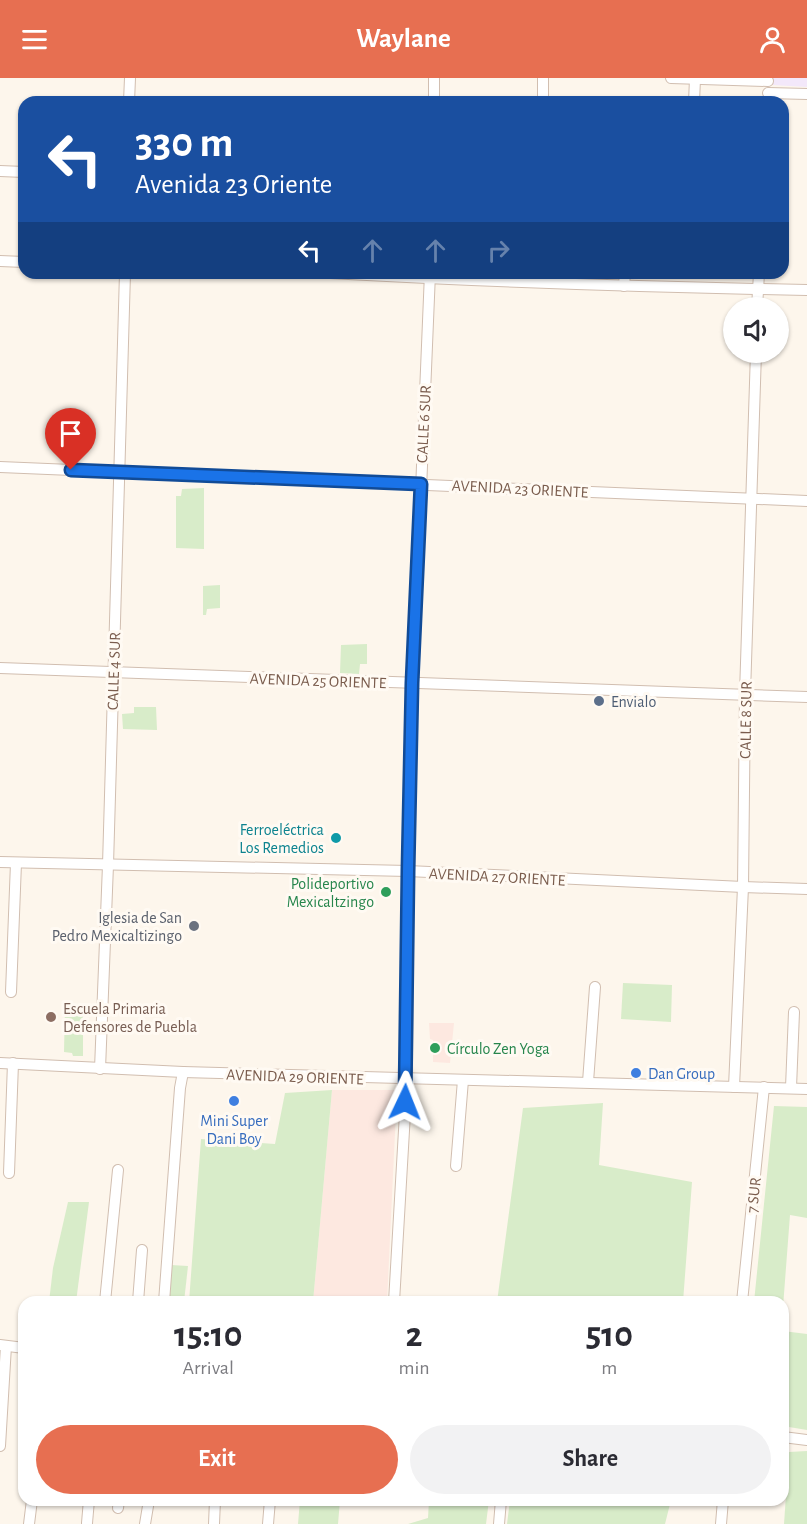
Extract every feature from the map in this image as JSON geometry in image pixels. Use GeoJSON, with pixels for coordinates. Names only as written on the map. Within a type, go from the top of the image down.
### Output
{"type":"FeatureCollection","features":[{"type":"Feature","properties":{"kind":"street"},"geometry":{"type":"LineString","coordinates":[[129,96],[130,78]]}},
{"type":"Feature","properties":{"kind":"street"},"geometry":{"type":"LineString","coordinates":[[434,78],[434,96]]}},
{"type":"Feature","properties":{"kind":"street"},"geometry":{"type":"LineString","coordinates":[[543,78],[543,96]]}},
{"type":"Feature","properties":{"kind":"street"},"geometry":{"type":"LineString","coordinates":[[671,78],[769,79],[768,96]]}},
{"type":"Feature","properties":{"kind":"street"},"geometry":{"type":"LineString","coordinates":[[694,96],[695,79]]}},
{"type":"Feature","properties":{"kind":"street"},"geometry":{"type":"LineString","coordinates":[[781,96],[807,94]]}},
{"type":"Feature","properties":{"kind":"street"},"geometry":{"type":"LineString","coordinates":[[0,171],[18,172]]}},
{"type":"Feature","properties":{"kind":"street"},"geometry":{"type":"LineString","coordinates":[[0,261],[18,262]]}},
{"type":"Feature","properties":{"kind":"street","name":"CALLE 4 SUR"},"geometry":{"type":"LineString","coordinates":[[100,1069],[108,865],[124,279]]}},
{"type":"Feature","properties":{"kind":"street","name":"CALLE 6 SUR"},"geometry":{"type":"LineString","coordinates":[[394,1296],[407,1079],[412,683],[430,279]]}},
{"type":"Feature","properties":{"kind":"street"},"geometry":{"type":"LineString","coordinates":[[488,279],[624,286],[807,290]]}},
{"type":"Feature","properties":{"kind":"street"},"geometry":{"type":"LineString","coordinates":[[624,286],[625,279]]}},
{"type":"Feature","properties":{"kind":"street"},"geometry":{"type":"LineString","coordinates":[[758,297],[759,279]]}},
{"type":"Feature","properties":{"kind":"street","name":"CALLE 8 SUR"},"geometry":{"type":"LineString","coordinates":[[734,1087],[743,887],[745,694],[756,363]]}},
{"type":"Feature","properties":{"kind":"street","name":"AVENIDA 23 ORIENTE"},"geometry":{"type":"LineString","coordinates":[[0,467],[807,501]]}},
{"type":"Feature","properties":{"kind":"street","name":"AVENIDA 25 ORIENTE"},"geometry":{"type":"LineString","coordinates":[[0,668],[807,697]]}},
{"type":"Feature","properties":{"kind":"street","name":"AVENIDA 27 ORIENTE"},"geometry":{"type":"LineString","coordinates":[[0,862],[408,871],[807,889]]}},
{"type":"Feature","properties":{"kind":"street"},"geometry":{"type":"LineString","coordinates":[[11,992],[16,863]]}},
{"type":"Feature","properties":{"kind":"street"},"geometry":{"type":"LineString","coordinates":[[588,1082],[595,987]]}},
{"type":"Feature","properties":{"kind":"street"},"geometry":{"type":"LineString","coordinates":[[791,1088],[794,1011]]}},
{"type":"Feature","properties":{"kind":"street","name":"AVENIDA 29 ORIENTE"},"geometry":{"type":"LineString","coordinates":[[0,1063],[183,1072],[807,1089]]}},
{"type":"Feature","properties":{"kind":"street"},"geometry":{"type":"LineString","coordinates":[[9,1173],[13,1063]]}},
{"type":"Feature","properties":{"kind":"street"},"geometry":{"type":"LineString","coordinates":[[164,1296],[183,1072]]}},
{"type":"Feature","properties":{"kind":"street"},"geometry":{"type":"LineString","coordinates":[[456,1166],[463,1080]]}},
{"type":"Feature","properties":{"kind":"street","name":"7 SUR"},"geometry":{"type":"LineString","coordinates":[[743,1296],[765,1087]]}},
{"type":"Feature","properties":{"kind":"street"},"geometry":{"type":"LineString","coordinates":[[106,1296],[118,1170]]}},
{"type":"Feature","properties":{"kind":"street"},"geometry":{"type":"LineString","coordinates":[[138,1296],[142,1250]]}},
{"type":"Feature","properties":{"kind":"street"},"geometry":{"type":"LineString","coordinates":[[0,1446],[3,1345],[18,1347]]}},
{"type":"Feature","properties":{"kind":"street"},"geometry":{"type":"LineString","coordinates":[[789,1438],[807,1440]]}},
{"type":"Feature","properties":{"kind":"street"},"geometry":{"type":"LineString","coordinates":[[29,1524],[31,1506]]}},
{"type":"Feature","properties":{"kind":"street"},"geometry":{"type":"LineString","coordinates":[[87,1522],[88,1506]]}},
{"type":"Feature","properties":{"kind":"street"},"geometry":{"type":"LineString","coordinates":[[145,1524],[148,1506]]}},
{"type":"Feature","properties":{"kind":"street"},"geometry":{"type":"LineString","coordinates":[[213,1524],[214,1506]]}},
{"type":"Feature","properties":{"kind":"street"},"geometry":{"type":"LineString","coordinates":[[268,1524],[270,1506]]}},
{"type":"Feature","properties":{"kind":"street"},"geometry":{"type":"LineString","coordinates":[[498,1524],[500,1506]]}},
{"type":"Feature","properties":{"kind":"street"},"geometry":{"type":"LineString","coordinates":[[721,1524],[722,1506]]}},
{"type":"Feature","properties":{"kind":"shaded area"},"geometry":{"type":"Polygon","coordinates":[[[773,78],[807,78],[807,87],[772,85],[773,78]]]}},
{"type":"Feature","properties":{"kind":"shaded area"},"geometry":{"type":"Polygon","coordinates":[[[429,1023],[454,1023],[450,1063],[433,1062],[433,1040],[430,1039],[429,1023]]]}},
{"type":"Feature","properties":{"kind":"shaded area"},"geometry":{"type":"Polygon","coordinates":[[[332,1090],[397,1090],[387,1296],[314,1296],[332,1090]]]}},
{"type":"Feature","properties":{"kind":"green space"},"geometry":{"type":"Polygon","coordinates":[[[204,488],[204,549],[176,548],[176,496],[181,496],[182,489],[204,488]]]}},
{"type":"Feature","properties":{"kind":"green space"},"geometry":{"type":"Polygon","coordinates":[[[220,585],[220,608],[207,609],[206,615],[203,615],[203,586],[220,585]]]}},
{"type":"Feature","properties":{"kind":"green space"},"geometry":{"type":"Polygon","coordinates":[[[367,644],[367,664],[360,664],[359,674],[340,673],[341,645],[367,644]]]}},
{"type":"Feature","properties":{"kind":"green space"},"geometry":{"type":"Polygon","coordinates":[[[134,707],[156,707],[157,730],[123,729],[122,714],[134,713],[134,707]]]}},
{"type":"Feature","properties":{"kind":"green space"},"geometry":{"type":"Polygon","coordinates":[[[623,983],[672,985],[671,1022],[621,1019],[623,983]]]}},
{"type":"Feature","properties":{"kind":"green space"},"geometry":{"type":"Polygon","coordinates":[[[83,1004],[83,1056],[73,1056],[72,1053],[64,1052],[65,1005],[83,1004]]]}},
{"type":"Feature","properties":{"kind":"green space"},"geometry":{"type":"Polygon","coordinates":[[[332,1090],[314,1296],[189,1296],[201,1139],[275,1144],[285,1093],[332,1090]]]}},
{"type":"Feature","properties":{"kind":"green space"},"geometry":{"type":"Polygon","coordinates":[[[603,1103],[599,1165],[692,1182],[683,1296],[498,1296],[523,1108],[603,1103]]]}},
{"type":"Feature","properties":{"kind":"green space"},"geometry":{"type":"Polygon","coordinates":[[[774,1106],[807,1107],[807,1218],[790,1215],[784,1296],[755,1296],[774,1106]]]}},
{"type":"Feature","properties":{"kind":"green space"},"geometry":{"type":"Polygon","coordinates":[[[68,1202],[89,1202],[77,1296],[50,1296],[53,1268],[68,1202]]]}},
{"type":"Feature","properties":{"kind":"green space"},"geometry":{"type":"Polygon","coordinates":[[[171,1265],[188,1266],[185,1296],[168,1296],[171,1265]]]}},
{"type":"Feature","properties":{"kind":"green space"},"geometry":{"type":"Polygon","coordinates":[[[789,1332],[807,1334],[807,1430],[789,1427],[789,1332]]]}},
{"type":"Feature","properties":{"kind":"green space"},"geometry":{"type":"Polygon","coordinates":[[[807,1451],[807,1524],[784,1524],[785,1506],[789,1506],[789,1452],[807,1451]]]}},
{"type":"Feature","properties":{"kind":"green space"},"geometry":{"type":"Polygon","coordinates":[[[300,1506],[340,1506],[338,1524],[298,1524],[300,1506]]]}},
{"type":"Feature","properties":{"kind":"green space"},"geometry":{"type":"Polygon","coordinates":[[[429,1506],[488,1506],[486,1524],[408,1524],[428,1518],[429,1506]]]}},
{"type":"Feature","properties":{"kind":"green space"},"geometry":{"type":"Polygon","coordinates":[[[509,1506],[670,1506],[665,1524],[507,1524],[509,1506]]]}},
{"type":"Feature","properties":{"kind":"place","name":"Envialo"},"geometry":{"type":"Point","coordinates":[599,701]}},
{"type":"Feature","properties":{"kind":"place","name":"Ferroeléctrica Los Remedios"},"geometry":{"type":"Point","coordinates":[336,838]}},
{"type":"Feature","properties":{"kind":"place","name":"Polideportivo Mexicaltzingo"},"geometry":{"type":"Point","coordinates":[386,892]}},
{"type":"Feature","properties":{"kind":"place","name":"Iglesia de San Pedro Mexicaltizingo"},"geometry":{"type":"Point","coordinates":[194,926]}},
{"type":"Feature","properties":{"kind":"place","name":"Escuela Primaria Defensores de Puebla"},"geometry":{"type":"Point","coordinates":[51,1017]}},
{"type":"Feature","properties":{"kind":"place","name":"Círculo Zen Yoga"},"geometry":{"type":"Point","coordinates":[435,1048]}},
{"type":"Feature","properties":{"kind":"place","name":"Dan Group"},"geometry":{"type":"Point","coordinates":[636,1073]}},
{"type":"Feature","properties":{"kind":"place","name":"Mini Super Dani Boy"},"geometry":{"type":"Point","coordinates":[234,1101]}},
{"type":"Feature","properties":{"kind":"route"},"geometry":{"type":"LineString","coordinates":[[71,470],[421,484],[412,683],[405,1102]]}}]}
